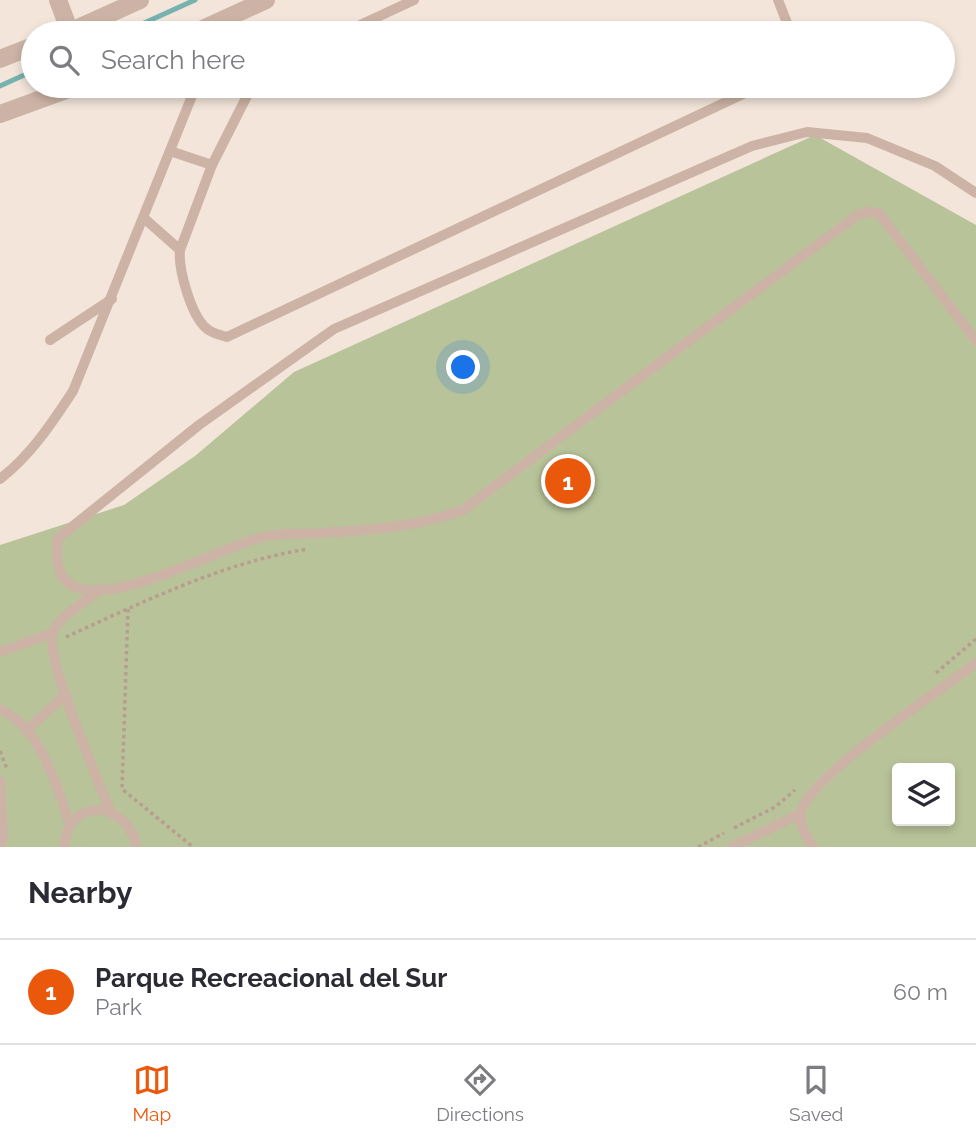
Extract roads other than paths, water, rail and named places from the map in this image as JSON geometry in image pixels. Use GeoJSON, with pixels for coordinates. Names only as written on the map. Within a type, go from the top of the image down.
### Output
{"type":"FeatureCollection","features":[{"type":"Feature","properties":{"kind":"street"},"geometry":{"type":"LineString","coordinates":[[58,0],[65,21]]}},
{"type":"Feature","properties":{"kind":"street"},"geometry":{"type":"LineString","coordinates":[[95,21],[140,0]]}},
{"type":"Feature","properties":{"kind":"street"},"geometry":{"type":"LineString","coordinates":[[220,21],[266,0]]}},
{"type":"Feature","properties":{"kind":"street"},"geometry":{"type":"LineString","coordinates":[[0,59],[21,51]]}},
{"type":"Feature","properties":{"kind":"street"},"geometry":{"type":"LineString","coordinates":[[0,114],[44,98]]}},
{"type":"Feature","properties":{"kind":"lane"},"geometry":{"type":"LineString","coordinates":[[369,21],[414,0]]}},
{"type":"Feature","properties":{"kind":"lane"},"geometry":{"type":"LineString","coordinates":[[778,0],[786,21]]}},
{"type":"Feature","properties":{"kind":"lane"},"geometry":{"type":"LineString","coordinates":[[232,21],[238,13]]}},
{"type":"Feature","properties":{"kind":"lane"},"geometry":{"type":"LineString","coordinates":[[0,478],[15,468],[55,419],[73,391],[145,219],[191,98]]}},
{"type":"Feature","properties":{"kind":"lane"},"geometry":{"type":"LineString","coordinates":[[247,98],[212,165],[180,250],[178,265],[189,297],[205,328],[227,337],[735,98]]}},
{"type":"Feature","properties":{"kind":"lane"},"geometry":{"type":"LineString","coordinates":[[976,192],[935,166],[867,138],[807,132],[752,146],[334,329],[199,425],[58,538],[56,561],[62,577],[77,587],[101,589],[138,583],[265,537],[395,528],[463,510],[856,216],[867,212],[879,213],[976,341]]}},
{"type":"Feature","properties":{"kind":"lane"},"geometry":{"type":"LineString","coordinates":[[170,151],[212,165]]}},
{"type":"Feature","properties":{"kind":"lane"},"geometry":{"type":"LineString","coordinates":[[145,219],[180,250]]}},
{"type":"Feature","properties":{"kind":"lane"},"geometry":{"type":"LineString","coordinates":[[50,340],[112,299]]}},
{"type":"Feature","properties":{"kind":"lane"},"geometry":{"type":"LineString","coordinates":[[0,652],[52,633],[61,621],[101,589]]}},
{"type":"Feature","properties":{"kind":"lane"},"geometry":{"type":"LineString","coordinates":[[52,633],[58,673],[110,811]]}},
{"type":"Feature","properties":{"kind":"lane"},"geometry":{"type":"LineString","coordinates":[[732,847],[800,814],[807,800],[851,754],[976,663]]}},
{"type":"Feature","properties":{"kind":"lane"},"geometry":{"type":"LineString","coordinates":[[26,731],[66,694]]}},
{"type":"Feature","properties":{"kind":"lane"},"geometry":{"type":"LineString","coordinates":[[0,709],[26,731],[48,762],[70,825],[64,847]]}},
{"type":"Feature","properties":{"kind":"lane"},"geometry":{"type":"LineString","coordinates":[[0,781],[4,838],[0,846]]}},
{"type":"Feature","properties":{"kind":"lane"},"geometry":{"type":"LineString","coordinates":[[70,825],[88,811],[110,811],[129,824],[137,846]]}},
{"type":"Feature","properties":{"kind":"lane"},"geometry":{"type":"LineString","coordinates":[[800,814],[804,834],[813,847]]}},
{"type":"Feature","properties":{"kind":"waterway"},"geometry":{"type":"LineString","coordinates":[[149,21],[195,0]]}},
{"type":"Feature","properties":{"kind":"waterway"},"geometry":{"type":"LineString","coordinates":[[0,86],[21,76]]}},
{"type":"Feature","properties":{"kind":"place","name":"Parque Recreacional del Sur"},"geometry":{"type":"Point","coordinates":[568,481]}}]}
